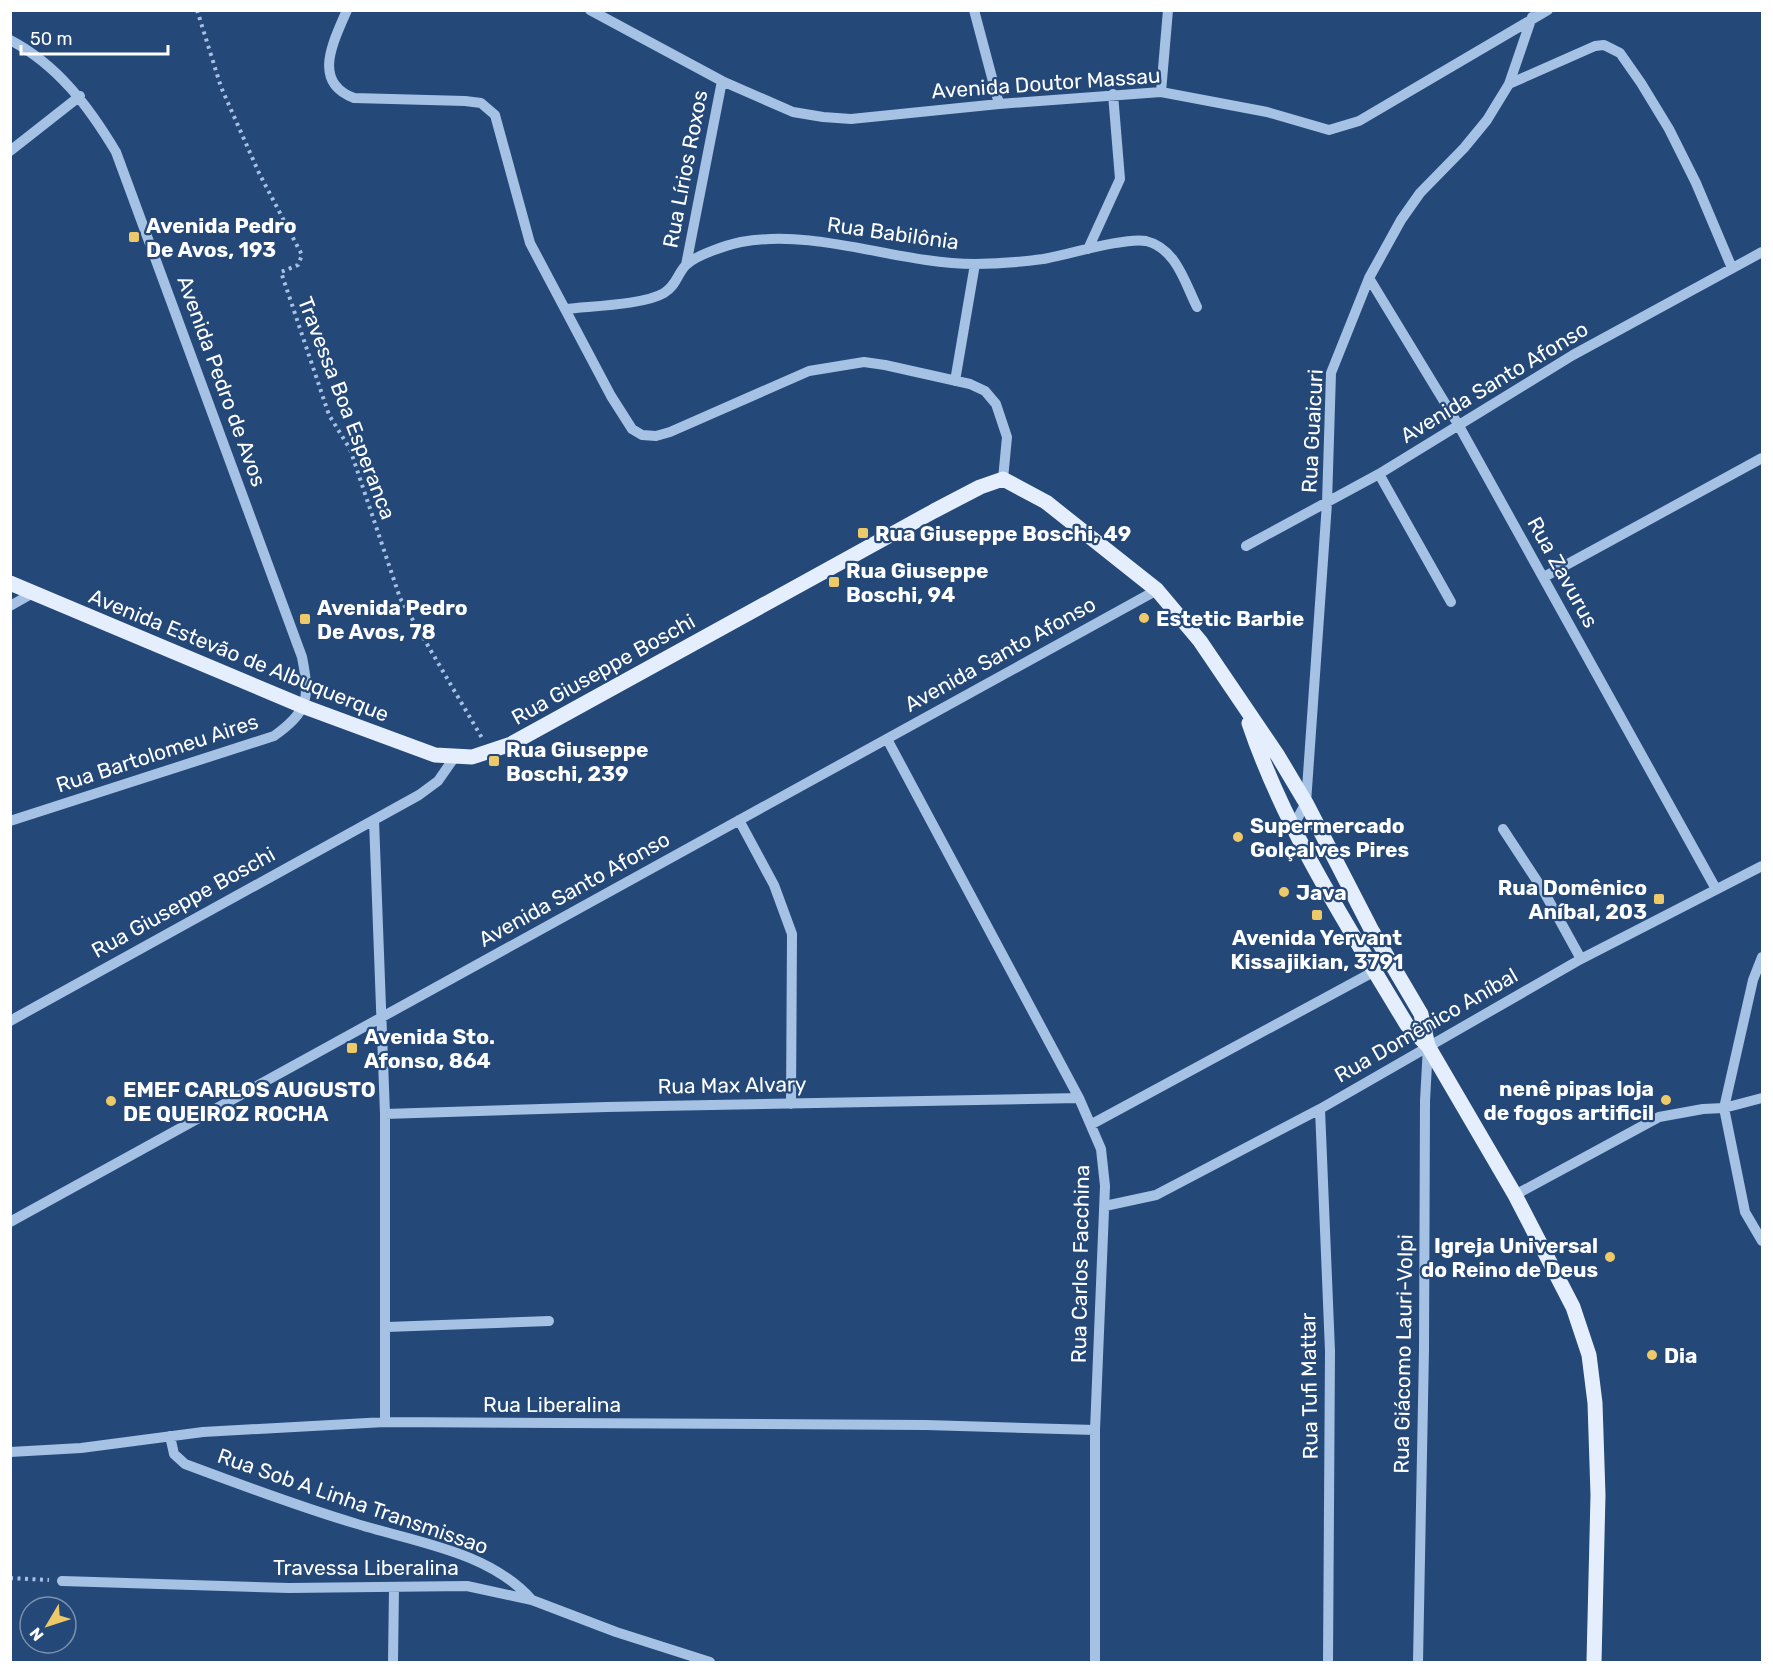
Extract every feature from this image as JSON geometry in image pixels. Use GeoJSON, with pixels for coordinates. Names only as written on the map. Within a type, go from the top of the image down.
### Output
{"type":"FeatureCollection","features":[{"type":"Feature","properties":{"kind":"main road","name":"Rua Giuseppe Boschi"},"geometry":{"type":"LineString","coordinates":[[454,758],[490,752],[511,744],[934,511],[980,487],[1003,479]]}},
{"type":"Feature","properties":{"kind":"main road"},"geometry":{"type":"LineString","coordinates":[[1003,479],[1046,502],[1157,590],[1200,640],[1278,756],[1306,803],[1371,929],[1421,1014],[1428,1046]]}},
{"type":"Feature","properties":{"kind":"main road","name":"Avenida Estevão de Albuquerque"},"geometry":{"type":"LineString","coordinates":[[10,583],[305,706],[412,747],[454,758]]}},
{"type":"Feature","properties":{"kind":"main road"},"geometry":{"type":"LineString","coordinates":[[1244,708],[1263,766],[1293,826],[1374,971],[1407,1025],[1428,1046],[1515,1195],[1573,1307],[1589,1355],[1595,1403],[1598,1495],[1594,1662]]}},
{"type":"Feature","properties":{"kind":"street"},"geometry":{"type":"LineString","coordinates":[[347,10],[333,42],[328,63],[336,88],[344,94],[354,98],[481,103],[495,114],[530,243],[623,418],[632,429],[642,435],[656,436],[670,432],[809,371],[864,362],[956,381],[986,391],[996,404],[1007,437],[1003,479]]}},
{"type":"Feature","properties":{"kind":"street","name":"Avenida Doutor Massau"},"geometry":{"type":"LineString","coordinates":[[590,10],[722,81],[793,112],[850,119],[1113,94],[1161,92],[1267,112],[1329,130],[1359,121],[1532,15],[1548,10]]}},
{"type":"Feature","properties":{"kind":"street"},"geometry":{"type":"LineString","coordinates":[[974,10],[999,104]]}},
{"type":"Feature","properties":{"kind":"street"},"geometry":{"type":"LineString","coordinates":[[1161,92],[1168,10]]}},
{"type":"Feature","properties":{"kind":"street","name":"Rua Guaicuri"},"geometry":{"type":"LineString","coordinates":[[1306,803],[1327,503],[1331,373],[1370,278],[1414,200],[1476,134],[1509,84],[1532,15]]}},
{"type":"Feature","properties":{"kind":"street","name":"Avenida Pedro de Avos"},"geometry":{"type":"LineString","coordinates":[[11,40],[48,66],[80,96],[116,152],[130,184],[302,657],[308,686],[305,706]]}},
{"type":"Feature","properties":{"kind":"street"},"geometry":{"type":"LineString","coordinates":[[1509,84],[1595,46],[1604,45],[1620,53],[1669,129],[1732,268]]}},
{"type":"Feature","properties":{"kind":"street","name":"Rua Lírios Roxos"},"geometry":{"type":"LineString","coordinates":[[686,265],[722,81]]}},
{"type":"Feature","properties":{"kind":"street"},"geometry":{"type":"LineString","coordinates":[[1088,249],[1120,179],[1113,94]]}},
{"type":"Feature","properties":{"kind":"street"},"geometry":{"type":"LineString","coordinates":[[10,151],[80,96]]}},
{"type":"Feature","properties":{"kind":"street","name":"Rua Babilônia"},"geometry":{"type":"LineString","coordinates":[[566,309],[645,300],[663,293],[678,281],[686,265],[713,250],[740,242],[770,240],[816,241],[919,258],[975,264],[1043,259],[1144,240],[1161,248],[1176,263],[1197,307]]}},
{"type":"Feature","properties":{"kind":"street","name":"Avenida Santo Afonso"},"geometry":{"type":"LineString","coordinates":[[1246,546],[1379,474],[1573,355],[1762,252]]}},
{"type":"Feature","properties":{"kind":"street"},"geometry":{"type":"LineString","coordinates":[[956,381],[975,264]]}},
{"type":"Feature","properties":{"kind":"street","name":"Rua Zavurus"},"geometry":{"type":"LineString","coordinates":[[1370,278],[1459,426],[1716,889]]}},
{"type":"Feature","properties":{"kind":"street"},"geometry":{"type":"LineString","coordinates":[[1544,577],[1762,458]]}},
{"type":"Feature","properties":{"kind":"street"},"geometry":{"type":"LineString","coordinates":[[1379,474],[1451,602]]}},
{"type":"Feature","properties":{"kind":"street","name":"Avenida Santo Afonso"},"geometry":{"type":"LineString","coordinates":[[10,1222],[1157,590]]}},
{"type":"Feature","properties":{"kind":"street"},"geometry":{"type":"LineString","coordinates":[[10,606],[33,593]]}},
{"type":"Feature","properties":{"kind":"street","name":"Rua Bartolomeu Aires"},"geometry":{"type":"LineString","coordinates":[[10,822],[274,736],[293,722],[305,706]]}},
{"type":"Feature","properties":{"kind":"street","name":"Rua Carlos Facchina"},"geometry":{"type":"LineString","coordinates":[[887,739],[1079,1098],[1101,1149],[1105,1206],[1095,1430],[1095,1662]]}},
{"type":"Feature","properties":{"kind":"street","name":"Rua Giuseppe Boschi"},"geometry":{"type":"LineString","coordinates":[[10,1021],[419,795],[438,781],[454,758]]}},
{"type":"Feature","properties":{"kind":"street"},"geometry":{"type":"LineString","coordinates":[[1293,826],[1306,803]]}},
{"type":"Feature","properties":{"kind":"street"},"geometry":{"type":"LineString","coordinates":[[374,820],[385,1114],[387,1327],[385,1422]]}},
{"type":"Feature","properties":{"kind":"street"},"geometry":{"type":"LineString","coordinates":[[739,820],[774,885],[792,934],[791,1104]]}},
{"type":"Feature","properties":{"kind":"street"},"geometry":{"type":"LineString","coordinates":[[1503,829],[1543,891],[1581,959]]}},
{"type":"Feature","properties":{"kind":"street","name":"Rua Domênico Aníbal"},"geometry":{"type":"LineString","coordinates":[[1105,1206],[1156,1195],[1320,1109],[1581,959],[1762,866]]}},
{"type":"Feature","properties":{"kind":"street"},"geometry":{"type":"LineString","coordinates":[[1762,957],[1753,980],[1724,1108],[1745,1212],[1762,1241]]}},
{"type":"Feature","properties":{"kind":"street"},"geometry":{"type":"LineString","coordinates":[[1092,1124],[1374,971]]}},
{"type":"Feature","properties":{"kind":"street","name":"Rua Giácomo Lauri-Volpi"},"geometry":{"type":"LineString","coordinates":[[1418,1662],[1428,1046]]}},
{"type":"Feature","properties":{"kind":"street","name":"Rua Max Alvary"},"geometry":{"type":"LineString","coordinates":[[385,1114],[1079,1098]]}},
{"type":"Feature","properties":{"kind":"street"},"geometry":{"type":"LineString","coordinates":[[1515,1195],[1659,1117],[1724,1108],[1762,1098]]}},
{"type":"Feature","properties":{"kind":"street","name":"Rua Tufi Mattar"},"geometry":{"type":"LineString","coordinates":[[1320,1109],[1330,1352],[1328,1662]]}},
{"type":"Feature","properties":{"kind":"street"},"geometry":{"type":"LineString","coordinates":[[387,1327],[549,1321]]}},
{"type":"Feature","properties":{"kind":"street","name":"Rua Liberalina"},"geometry":{"type":"LineString","coordinates":[[10,1452],[81,1448],[202,1432],[385,1422],[915,1425],[1095,1430]]}},
{"type":"Feature","properties":{"kind":"street","name":"Rua Sob A Linha Transmissao"},"geometry":{"type":"LineString","coordinates":[[170,1436],[174,1454],[185,1464],[353,1523],[430,1545],[483,1564],[503,1573],[532,1600]]}},
{"type":"Feature","properties":{"kind":"street","name":"Travessa Liberalina"},"geometry":{"type":"LineString","coordinates":[[62,1581],[289,1588],[467,1586],[532,1600],[616,1632],[710,1662]]}},
{"type":"Feature","properties":{"kind":"street"},"geometry":{"type":"LineString","coordinates":[[393,1662],[394,1588]]}},
{"type":"Feature","properties":{"kind":"path","name":"Travessa Boa Esperanca"},"geometry":{"type":"LineString","coordinates":[[197,10],[221,87],[259,173],[302,255],[298,266],[281,272],[329,415],[350,449],[400,598],[490,752]]}},
{"type":"Feature","properties":{"kind":"path"},"geometry":{"type":"LineString","coordinates":[[10,1578],[62,1581]]}},
{"type":"Feature","properties":{"kind":"place","name":"Avenida Pedro De Avos, 193"},"geometry":{"type":"Point","coordinates":[134,237]}},
{"type":"Feature","properties":{"kind":"place","name":"Rua Giuseppe Boschi, 49"},"geometry":{"type":"Point","coordinates":[863,533]}},
{"type":"Feature","properties":{"kind":"place","name":"Rua Giuseppe Boschi, 94"},"geometry":{"type":"Point","coordinates":[834,582]}},
{"type":"Feature","properties":{"kind":"place","name":"Estetic Barbie"},"geometry":{"type":"Point","coordinates":[1144,618]}},
{"type":"Feature","properties":{"kind":"place","name":"Avenida Pedro De Avos, 78"},"geometry":{"type":"Point","coordinates":[305,619]}},
{"type":"Feature","properties":{"kind":"place","name":"Rua Giuseppe Boschi, 239"},"geometry":{"type":"Point","coordinates":[494,761]}},
{"type":"Feature","properties":{"kind":"place","name":"Supermercado Golçalves Pires"},"geometry":{"type":"Point","coordinates":[1238,837]}},
{"type":"Feature","properties":{"kind":"place","name":"Java"},"geometry":{"type":"Point","coordinates":[1284,892]}},
{"type":"Feature","properties":{"kind":"place","name":"Rua Domênico Aníbal, 203"},"geometry":{"type":"Point","coordinates":[1659,899]}},
{"type":"Feature","properties":{"kind":"place","name":"Avenida Yervant Kissajikian, 3791"},"geometry":{"type":"Point","coordinates":[1317,915]}},
{"type":"Feature","properties":{"kind":"place","name":"Avenida Sto. Afonso, 864"},"geometry":{"type":"Point","coordinates":[352,1048]}},
{"type":"Feature","properties":{"kind":"place","name":"nenê pipas loja de fogos artificil"},"geometry":{"type":"Point","coordinates":[1666,1100]}},
{"type":"Feature","properties":{"kind":"place","name":"EMEF CARLOS AUGUSTO DE QUEIROZ ROCHA"},"geometry":{"type":"Point","coordinates":[111,1101]}},
{"type":"Feature","properties":{"kind":"place","name":"Igreja Universal do Reino de Deus"},"geometry":{"type":"Point","coordinates":[1610,1257]}},
{"type":"Feature","properties":{"kind":"place","name":"Dia"},"geometry":{"type":"Point","coordinates":[1652,1355]}}]}
